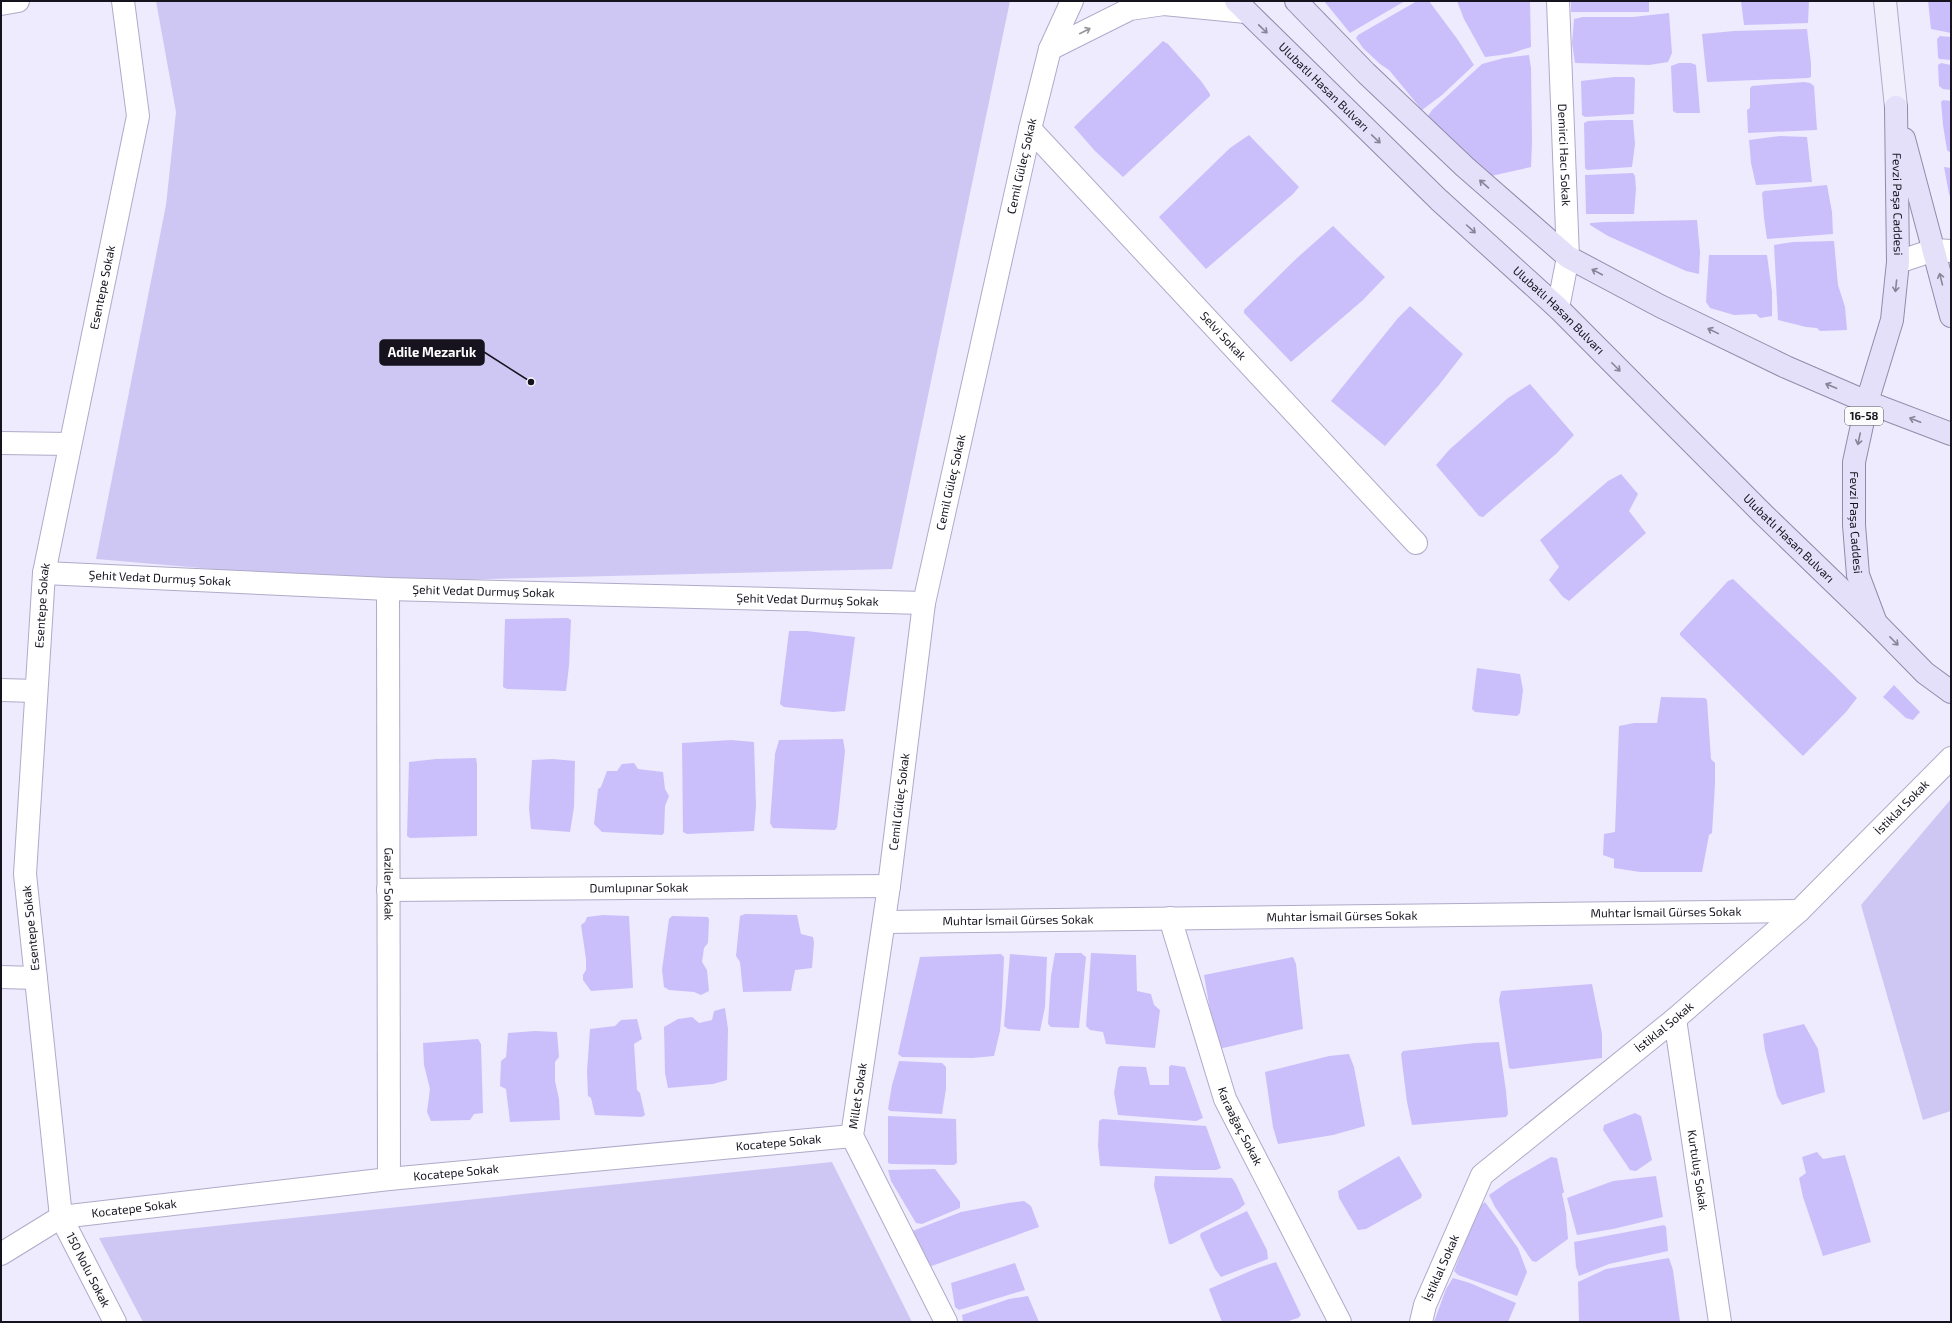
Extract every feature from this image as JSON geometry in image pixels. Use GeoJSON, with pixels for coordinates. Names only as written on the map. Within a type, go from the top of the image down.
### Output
{"type":"FeatureCollection","features":[{"type":"Feature","properties":{"kind":"main road"},"geometry":{"type":"LineString","coordinates":[[1296,1],[1366,73],[1465,167],[1568,257],[1660,306],[1786,367],[1867,402],[1951,434]]}},
{"type":"Feature","properties":{"kind":"main road","name":"Fevzi Paşa Caddesi"},"geometry":{"type":"LineString","coordinates":[[1885,1],[1896,107],[1898,262],[1892,320],[1867,402],[1854,462],[1854,525],[1858,575],[1876,623],[1925,672],[1951,692]]}},
{"type":"Feature","properties":{"kind":"main road","name":"Ulubatlı Hasan Bulvarı"},"geometry":{"type":"LineString","coordinates":[[1241,6],[1439,200],[1558,308],[1763,514],[1876,623]]}},
{"type":"Feature","properties":{"kind":"main road","name":"Fevzi Paşa Caddesi"},"geometry":{"type":"LineString","coordinates":[[1896,107],[1943,251],[1951,316]]}},
{"type":"Feature","properties":{"kind":"street"},"geometry":{"type":"LineString","coordinates":[[1,4],[18,1]]}},
{"type":"Feature","properties":{"kind":"street","name":"Esentepe Sokak"},"geometry":{"type":"LineString","coordinates":[[61,1217],[25,874],[44,573],[138,116],[123,1]]}},
{"type":"Feature","properties":{"kind":"street","name":"Cemil Güleç Sokak"},"geometry":{"type":"LineString","coordinates":[[884,922],[924,603],[1030,129],[1050,49],[1072,1]]}},
{"type":"Feature","properties":{"kind":"street","name":"Demirci Hacı Sokak"},"geometry":{"type":"LineString","coordinates":[[1558,1],[1568,257],[1558,308]]}},
{"type":"Feature","properties":{"kind":"street"},"geometry":{"type":"LineString","coordinates":[[1050,49],[1130,9],[1164,4],[1241,6]]}},
{"type":"Feature","properties":{"kind":"street","name":"Selvi Sokak"},"geometry":{"type":"LineString","coordinates":[[1030,129],[1416,543]]}},
{"type":"Feature","properties":{"kind":"street"},"geometry":{"type":"LineString","coordinates":[[1898,262],[1943,251]]}},
{"type":"Feature","properties":{"kind":"street"},"geometry":{"type":"LineString","coordinates":[[1,443],[70,444]]}},
{"type":"Feature","properties":{"kind":"street","name":"Şehit Vedat Durmuş Sokak"},"geometry":{"type":"LineString","coordinates":[[44,573],[388,589],[924,603]]}},
{"type":"Feature","properties":{"kind":"street","name":"Gaziler Sokak"},"geometry":{"type":"LineString","coordinates":[[388,589],[389,1179]]}},
{"type":"Feature","properties":{"kind":"street"},"geometry":{"type":"LineString","coordinates":[[1,690],[36,691]]}},
{"type":"Feature","properties":{"kind":"street","name":"İstiklal Sokak"},"geometry":{"type":"LineString","coordinates":[[1422,1322],[1425,1305],[1482,1175],[1674,1019],[1799,911],[1951,758]]}},
{"type":"Feature","properties":{"kind":"street","name":"Dumlupınar Sokak"},"geometry":{"type":"LineString","coordinates":[[388,890],[889,886]]}},
{"type":"Feature","properties":{"kind":"street","name":"Muhtar İsmail Gürses Sokak"},"geometry":{"type":"LineString","coordinates":[[884,922],[1799,911]]}},
{"type":"Feature","properties":{"kind":"street","name":"Karaağaç Sokak"},"geometry":{"type":"LineString","coordinates":[[1170,918],[1225,1098],[1340,1322]]}},
{"type":"Feature","properties":{"kind":"street","name":"Millet Sokak"},"geometry":{"type":"LineString","coordinates":[[884,922],[852,1136],[946,1322]]}},
{"type":"Feature","properties":{"kind":"street"},"geometry":{"type":"LineString","coordinates":[[1,977],[36,978]]}},
{"type":"Feature","properties":{"kind":"street","name":"Kurtuluş Sokak"},"geometry":{"type":"LineString","coordinates":[[1674,1019],[1720,1322]]}},
{"type":"Feature","properties":{"kind":"street","name":"Kocatepe Sokak"},"geometry":{"type":"LineString","coordinates":[[61,1217],[389,1179],[852,1136]]}},
{"type":"Feature","properties":{"kind":"street"},"geometry":{"type":"LineString","coordinates":[[1,1254],[61,1217]]}},
{"type":"Feature","properties":{"kind":"street","name":"150 Nolu Sokak"},"geometry":{"type":"LineString","coordinates":[[61,1217],[115,1322]]}},
{"type":"Feature","properties":{"kind":"shaded area"},"geometry":{"type":"Polygon","coordinates":[[[156,1],[1010,1],[892,569],[363,582],[96,559],[166,205],[176,112],[156,1]]]}},
{"type":"Feature","properties":{"kind":"shaded area"},"geometry":{"type":"Polygon","coordinates":[[[1951,799],[1951,1111],[1923,1120],[1861,905],[1951,799]]]}},
{"type":"Feature","properties":{"kind":"shaded area"},"geometry":{"type":"Polygon","coordinates":[[[832,1162],[912,1322],[143,1322],[99,1238],[832,1162]]]}},
{"type":"Feature","properties":{"kind":"building"},"geometry":{"type":"Polygon","coordinates":[[[1324,1],[1405,1],[1350,33],[1324,1]]]}},
{"type":"Feature","properties":{"kind":"building"},"geometry":{"type":"Polygon","coordinates":[[[1417,1],[1429,1],[1458,40],[1474,65],[1442,95],[1422,110],[1389,70],[1380,64],[1363,48],[1356,38],[1358,35],[1417,1]]]}},
{"type":"Feature","properties":{"kind":"building"},"geometry":{"type":"Polygon","coordinates":[[[1457,1],[1530,2],[1531,47],[1509,54],[1485,57],[1464,19],[1457,1]]]}},
{"type":"Feature","properties":{"kind":"building"},"geometry":{"type":"Polygon","coordinates":[[[1571,1],[1649,1],[1649,12],[1571,12],[1571,1]]]}},
{"type":"Feature","properties":{"kind":"building"},"geometry":{"type":"Polygon","coordinates":[[[1741,1],[1809,1],[1808,23],[1744,25],[1741,1]]]}},
{"type":"Feature","properties":{"kind":"building"},"geometry":{"type":"Polygon","coordinates":[[[1928,1],[1951,1],[1951,33],[1931,29],[1928,1]]]}},
{"type":"Feature","properties":{"kind":"building"},"geometry":{"type":"Polygon","coordinates":[[[1669,13],[1672,53],[1668,62],[1649,65],[1575,63],[1572,43],[1574,19],[1583,17],[1633,17],[1669,13]]]}},
{"type":"Feature","properties":{"kind":"building"},"geometry":{"type":"Polygon","coordinates":[[[1807,29],[1811,77],[1707,82],[1702,34],[1734,31],[1807,29]]]}},
{"type":"Feature","properties":{"kind":"building"},"geometry":{"type":"Polygon","coordinates":[[[1940,36],[1951,37],[1951,60],[1939,59],[1938,57],[1937,39],[1940,36]]]}},
{"type":"Feature","properties":{"kind":"building"},"geometry":{"type":"Polygon","coordinates":[[[1163,41],[1168,44],[1201,81],[1210,96],[1123,177],[1095,151],[1074,127],[1163,41]]]}},
{"type":"Feature","properties":{"kind":"building"},"geometry":{"type":"Polygon","coordinates":[[[1529,55],[1531,68],[1531,167],[1491,176],[1428,116],[1432,110],[1482,64],[1504,58],[1529,55]]]}},
{"type":"Feature","properties":{"kind":"building"},"geometry":{"type":"Polygon","coordinates":[[[1679,63],[1691,63],[1696,65],[1700,113],[1676,113],[1673,111],[1671,66],[1679,63]]]}},
{"type":"Feature","properties":{"kind":"building"},"geometry":{"type":"Polygon","coordinates":[[[1941,63],[1951,65],[1951,90],[1943,89],[1939,86],[1938,65],[1941,63]]]}},
{"type":"Feature","properties":{"kind":"building"},"geometry":{"type":"Polygon","coordinates":[[[1614,77],[1633,77],[1635,79],[1634,114],[1585,117],[1582,115],[1581,81],[1614,77]]]}},
{"type":"Feature","properties":{"kind":"building"},"geometry":{"type":"Polygon","coordinates":[[[1804,82],[1810,83],[1814,86],[1817,130],[1748,133],[1747,110],[1750,108],[1750,88],[1752,86],[1804,82]]]}},
{"type":"Feature","properties":{"kind":"building"},"geometry":{"type":"Polygon","coordinates":[[[1943,100],[1951,101],[1951,153],[1947,150],[1943,125],[1941,102],[1943,100]]]}},
{"type":"Feature","properties":{"kind":"building"},"geometry":{"type":"Polygon","coordinates":[[[1633,120],[1635,144],[1632,167],[1587,170],[1585,168],[1584,123],[1588,121],[1633,120]]]}},
{"type":"Feature","properties":{"kind":"building"},"geometry":{"type":"Polygon","coordinates":[[[1249,135],[1299,187],[1293,194],[1206,269],[1159,217],[1230,148],[1249,135]]]}},
{"type":"Feature","properties":{"kind":"building"},"geometry":{"type":"Polygon","coordinates":[[[1780,136],[1807,137],[1812,182],[1756,185],[1751,163],[1749,140],[1780,136]]]}},
{"type":"Feature","properties":{"kind":"building"},"geometry":{"type":"Polygon","coordinates":[[[1944,167],[1951,168],[1951,198],[1949,194],[1944,167]]]}},
{"type":"Feature","properties":{"kind":"building"},"geometry":{"type":"Polygon","coordinates":[[[1633,173],[1635,176],[1636,189],[1634,214],[1586,214],[1585,175],[1633,173]]]}},
{"type":"Feature","properties":{"kind":"building"},"geometry":{"type":"Polygon","coordinates":[[[1827,185],[1832,212],[1833,234],[1767,239],[1762,193],[1764,191],[1827,185]]]}},
{"type":"Feature","properties":{"kind":"building"},"geometry":{"type":"Polygon","coordinates":[[[1697,220],[1700,252],[1699,274],[1686,271],[1608,236],[1590,225],[1590,223],[1604,222],[1697,220]]]}},
{"type":"Feature","properties":{"kind":"building"},"geometry":{"type":"Polygon","coordinates":[[[1333,226],[1385,277],[1363,300],[1291,362],[1244,313],[1244,310],[1297,258],[1333,226]]]}},
{"type":"Feature","properties":{"kind":"building"},"geometry":{"type":"Polygon","coordinates":[[[1834,241],[1838,285],[1845,307],[1847,330],[1820,331],[1817,328],[1806,327],[1778,320],[1774,245],[1793,242],[1834,241]]]}},
{"type":"Feature","properties":{"kind":"building"},"geometry":{"type":"Polygon","coordinates":[[[1709,255],[1767,255],[1772,292],[1772,316],[1760,318],[1756,314],[1734,315],[1710,308],[1706,302],[1709,255]]]}},
{"type":"Feature","properties":{"kind":"building"},"geometry":{"type":"Polygon","coordinates":[[[1410,306],[1463,354],[1439,385],[1385,446],[1331,401],[1398,318],[1410,306]]]}},
{"type":"Feature","properties":{"kind":"building"},"geometry":{"type":"Polygon","coordinates":[[[1530,384],[1574,435],[1557,453],[1483,517],[1479,516],[1436,465],[1450,449],[1508,398],[1530,384]]]}},
{"type":"Feature","properties":{"kind":"building"},"geometry":{"type":"Polygon","coordinates":[[[1621,474],[1638,494],[1629,511],[1646,533],[1569,601],[1563,597],[1549,580],[1559,567],[1540,540],[1608,481],[1621,474]]]}},
{"type":"Feature","properties":{"kind":"building"},"geometry":{"type":"Polygon","coordinates":[[[1733,579],[1857,698],[1846,712],[1803,756],[1680,635],[1680,633],[1728,581],[1733,579]]]}},
{"type":"Feature","properties":{"kind":"building"},"geometry":{"type":"Polygon","coordinates":[[[568,618],[571,620],[569,666],[566,691],[507,689],[503,687],[505,619],[568,618]]]}},
{"type":"Feature","properties":{"kind":"building"},"geometry":{"type":"Polygon","coordinates":[[[789,631],[807,631],[855,637],[845,711],[833,712],[784,707],[780,704],[789,631]]]}},
{"type":"Feature","properties":{"kind":"building"},"geometry":{"type":"Polygon","coordinates":[[[1477,668],[1520,674],[1523,690],[1520,713],[1517,716],[1475,712],[1472,709],[1477,668]]]}},
{"type":"Feature","properties":{"kind":"building"},"geometry":{"type":"Polygon","coordinates":[[[1894,685],[1920,712],[1913,720],[1906,718],[1883,697],[1894,685]]]}},
{"type":"Feature","properties":{"kind":"building"},"geometry":{"type":"Polygon","coordinates":[[[1661,697],[1705,698],[1707,700],[1711,759],[1715,763],[1715,784],[1712,833],[1709,835],[1702,872],[1640,872],[1614,868],[1614,859],[1603,855],[1604,834],[1615,832],[1619,726],[1634,723],[1657,723],[1661,697]]]}},
{"type":"Feature","properties":{"kind":"building"},"geometry":{"type":"Polygon","coordinates":[[[843,739],[845,751],[837,827],[835,830],[773,828],[770,823],[775,754],[779,740],[843,739]]]}},
{"type":"Feature","properties":{"kind":"building"},"geometry":{"type":"Polygon","coordinates":[[[731,740],[754,742],[756,806],[754,831],[687,834],[683,832],[682,743],[731,740]]]}},
{"type":"Feature","properties":{"kind":"building"},"geometry":{"type":"Polygon","coordinates":[[[476,758],[477,836],[410,838],[407,836],[409,762],[436,759],[476,758]]]}},
{"type":"Feature","properties":{"kind":"building"},"geometry":{"type":"Polygon","coordinates":[[[553,759],[575,761],[574,807],[570,832],[531,829],[529,808],[532,760],[553,759]]]}},
{"type":"Feature","properties":{"kind":"building"},"geometry":{"type":"Polygon","coordinates":[[[634,763],[638,769],[663,772],[665,789],[669,796],[665,806],[664,833],[662,835],[602,832],[594,824],[598,789],[601,787],[607,771],[617,771],[622,764],[634,763]]]}},
{"type":"Feature","properties":{"kind":"building"},"geometry":{"type":"Polygon","coordinates":[[[745,914],[797,915],[801,934],[813,937],[812,968],[795,970],[791,991],[743,992],[740,962],[736,956],[740,916],[745,914]]]}},
{"type":"Feature","properties":{"kind":"building"},"geometry":{"type":"Polygon","coordinates":[[[603,915],[629,916],[633,988],[591,991],[583,980],[583,975],[586,970],[586,959],[581,925],[585,922],[587,917],[603,915]]]}},
{"type":"Feature","properties":{"kind":"building"},"geometry":{"type":"Polygon","coordinates":[[[672,916],[708,917],[708,943],[704,948],[702,962],[707,970],[709,991],[701,995],[694,992],[669,990],[664,987],[662,970],[669,919],[672,916]]]}},
{"type":"Feature","properties":{"kind":"building"},"geometry":{"type":"Polygon","coordinates":[[[1055,953],[1081,953],[1086,957],[1079,1028],[1051,1027],[1048,1024],[1051,976],[1055,953]]]}},
{"type":"Feature","properties":{"kind":"building"},"geometry":{"type":"Polygon","coordinates":[[[1091,953],[1136,955],[1137,991],[1151,994],[1154,1005],[1160,1010],[1155,1048],[1106,1044],[1103,1032],[1090,1030],[1086,1026],[1091,953]]]}},
{"type":"Feature","properties":{"kind":"building"},"geometry":{"type":"Polygon","coordinates":[[[1001,954],[1004,957],[1002,1007],[1000,1031],[994,1056],[972,1058],[902,1057],[898,1054],[920,957],[1001,954]]]}},
{"type":"Feature","properties":{"kind":"building"},"geometry":{"type":"Polygon","coordinates":[[[1010,954],[1047,957],[1045,1007],[1040,1031],[1008,1029],[1004,1026],[1010,954]]]}},
{"type":"Feature","properties":{"kind":"building"},"geometry":{"type":"Polygon","coordinates":[[[1293,957],[1296,964],[1303,1029],[1219,1049],[1211,1016],[1204,975],[1293,957]]]}},
{"type":"Feature","properties":{"kind":"building"},"geometry":{"type":"Polygon","coordinates":[[[1592,984],[1602,1034],[1602,1058],[1512,1069],[1509,1068],[1499,1000],[1501,991],[1592,984]]]}},
{"type":"Feature","properties":{"kind":"building"},"geometry":{"type":"Polygon","coordinates":[[[725,1008],[728,1029],[727,1080],[713,1084],[668,1088],[665,1073],[664,1027],[678,1019],[692,1017],[699,1023],[712,1020],[714,1011],[725,1008]]]}},
{"type":"Feature","properties":{"kind":"building"},"geometry":{"type":"Polygon","coordinates":[[[637,1019],[642,1039],[634,1044],[637,1090],[640,1093],[645,1115],[642,1117],[595,1115],[591,1098],[588,1096],[587,1071],[590,1029],[615,1026],[621,1020],[637,1019]]]}},
{"type":"Feature","properties":{"kind":"building"},"geometry":{"type":"Polygon","coordinates":[[[1804,1024],[1818,1049],[1825,1092],[1782,1105],[1777,1096],[1765,1050],[1763,1034],[1804,1024]]]}},
{"type":"Feature","properties":{"kind":"building"},"geometry":{"type":"Polygon","coordinates":[[[535,1031],[557,1032],[559,1057],[555,1062],[555,1081],[559,1099],[560,1120],[510,1122],[506,1089],[500,1086],[501,1061],[506,1057],[508,1033],[535,1031]]]}},
{"type":"Feature","properties":{"kind":"building"},"geometry":{"type":"Polygon","coordinates":[[[478,1039],[481,1044],[483,1113],[474,1114],[470,1120],[431,1121],[427,1112],[430,1089],[424,1065],[423,1043],[478,1039]]]}},
{"type":"Feature","properties":{"kind":"building"},"geometry":{"type":"Polygon","coordinates":[[[1499,1042],[1506,1091],[1508,1114],[1506,1117],[1412,1125],[1407,1102],[1401,1054],[1403,1051],[1475,1043],[1499,1042]]]}},
{"type":"Feature","properties":{"kind":"building"},"geometry":{"type":"Polygon","coordinates":[[[1349,1054],[1354,1067],[1365,1126],[1333,1135],[1278,1144],[1273,1127],[1265,1072],[1329,1056],[1349,1054]]]}},
{"type":"Feature","properties":{"kind":"building"},"geometry":{"type":"Polygon","coordinates":[[[899,1061],[942,1063],[946,1067],[946,1089],[942,1114],[890,1111],[888,1109],[892,1085],[899,1061]]]}},
{"type":"Feature","properties":{"kind":"building"},"geometry":{"type":"Polygon","coordinates":[[[1171,1065],[1185,1067],[1203,1118],[1196,1121],[1118,1115],[1114,1093],[1118,1068],[1120,1066],[1146,1067],[1150,1085],[1169,1085],[1169,1067],[1171,1065]]]}},
{"type":"Feature","properties":{"kind":"building"},"geometry":{"type":"Polygon","coordinates":[[[1635,1113],[1641,1116],[1652,1160],[1636,1171],[1630,1170],[1603,1130],[1604,1125],[1635,1113]]]}},
{"type":"Feature","properties":{"kind":"building"},"geometry":{"type":"Polygon","coordinates":[[[888,1116],[956,1119],[957,1163],[954,1165],[888,1163],[888,1116]]]}},
{"type":"Feature","properties":{"kind":"building"},"geometry":{"type":"Polygon","coordinates":[[[1102,1119],[1206,1126],[1221,1168],[1216,1170],[1192,1170],[1100,1166],[1098,1146],[1099,1121],[1102,1119]]]}},
{"type":"Feature","properties":{"kind":"building"},"geometry":{"type":"Polygon","coordinates":[[[1817,1152],[1823,1159],[1845,1155],[1871,1242],[1823,1256],[1803,1197],[1799,1178],[1806,1173],[1802,1157],[1817,1152]]]}},
{"type":"Feature","properties":{"kind":"building"},"geometry":{"type":"Polygon","coordinates":[[[1399,1156],[1422,1195],[1421,1198],[1366,1229],[1358,1230],[1339,1198],[1338,1191],[1399,1156]]]}},
{"type":"Feature","properties":{"kind":"building"},"geometry":{"type":"Polygon","coordinates":[[[1551,1157],[1557,1158],[1564,1192],[1562,1194],[1566,1213],[1568,1239],[1536,1262],[1532,1261],[1495,1207],[1489,1195],[1509,1181],[1551,1157]]]}},
{"type":"Feature","properties":{"kind":"building"},"geometry":{"type":"Polygon","coordinates":[[[935,1169],[960,1202],[960,1208],[922,1224],[916,1223],[891,1181],[888,1170],[935,1169]]]}},
{"type":"Feature","properties":{"kind":"building"},"geometry":{"type":"Polygon","coordinates":[[[1155,1176],[1232,1178],[1245,1204],[1239,1209],[1172,1244],[1169,1244],[1154,1186],[1155,1176]]]}},
{"type":"Feature","properties":{"kind":"building"},"geometry":{"type":"Polygon","coordinates":[[[1656,1176],[1663,1217],[1613,1229],[1577,1235],[1567,1198],[1613,1181],[1656,1176]]]}},
{"type":"Feature","properties":{"kind":"building"},"geometry":{"type":"Polygon","coordinates":[[[1024,1201],[1031,1206],[1039,1227],[929,1267],[910,1232],[961,1212],[1024,1201]]]}},
{"type":"Feature","properties":{"kind":"building"},"geometry":{"type":"Polygon","coordinates":[[[1485,1202],[1518,1248],[1527,1272],[1517,1296],[1458,1275],[1454,1271],[1479,1207],[1485,1202]]]}},
{"type":"Feature","properties":{"kind":"building"},"geometry":{"type":"Polygon","coordinates":[[[1247,1211],[1267,1250],[1268,1259],[1221,1277],[1215,1269],[1200,1236],[1201,1233],[1247,1211]]]}},
{"type":"Feature","properties":{"kind":"building"},"geometry":{"type":"Polygon","coordinates":[[[1664,1225],[1666,1227],[1668,1251],[1609,1264],[1579,1276],[1576,1267],[1574,1242],[1664,1225]]]}},
{"type":"Feature","properties":{"kind":"building"},"geometry":{"type":"Polygon","coordinates":[[[1669,1258],[1673,1270],[1680,1322],[1579,1322],[1578,1282],[1606,1269],[1669,1258]]]}},
{"type":"Feature","properties":{"kind":"building"},"geometry":{"type":"Polygon","coordinates":[[[1276,1262],[1301,1315],[1298,1318],[1285,1322],[1222,1322],[1209,1289],[1255,1269],[1276,1262]]]}},
{"type":"Feature","properties":{"kind":"building"},"geometry":{"type":"Polygon","coordinates":[[[1015,1263],[1025,1290],[959,1310],[955,1307],[951,1283],[1015,1263]]]}},
{"type":"Feature","properties":{"kind":"building"},"geometry":{"type":"Polygon","coordinates":[[[1453,1278],[1470,1283],[1516,1303],[1508,1322],[1434,1322],[1446,1289],[1453,1278]]]}},
{"type":"Feature","properties":{"kind":"building"},"geometry":{"type":"Polygon","coordinates":[[[1028,1296],[1039,1322],[963,1322],[962,1315],[1009,1299],[1028,1296]]]}},
{"type":"Feature","properties":{"kind":"place","name":"Adile Mezarlık"},"geometry":{"type":"Point","coordinates":[531,382]}}]}
